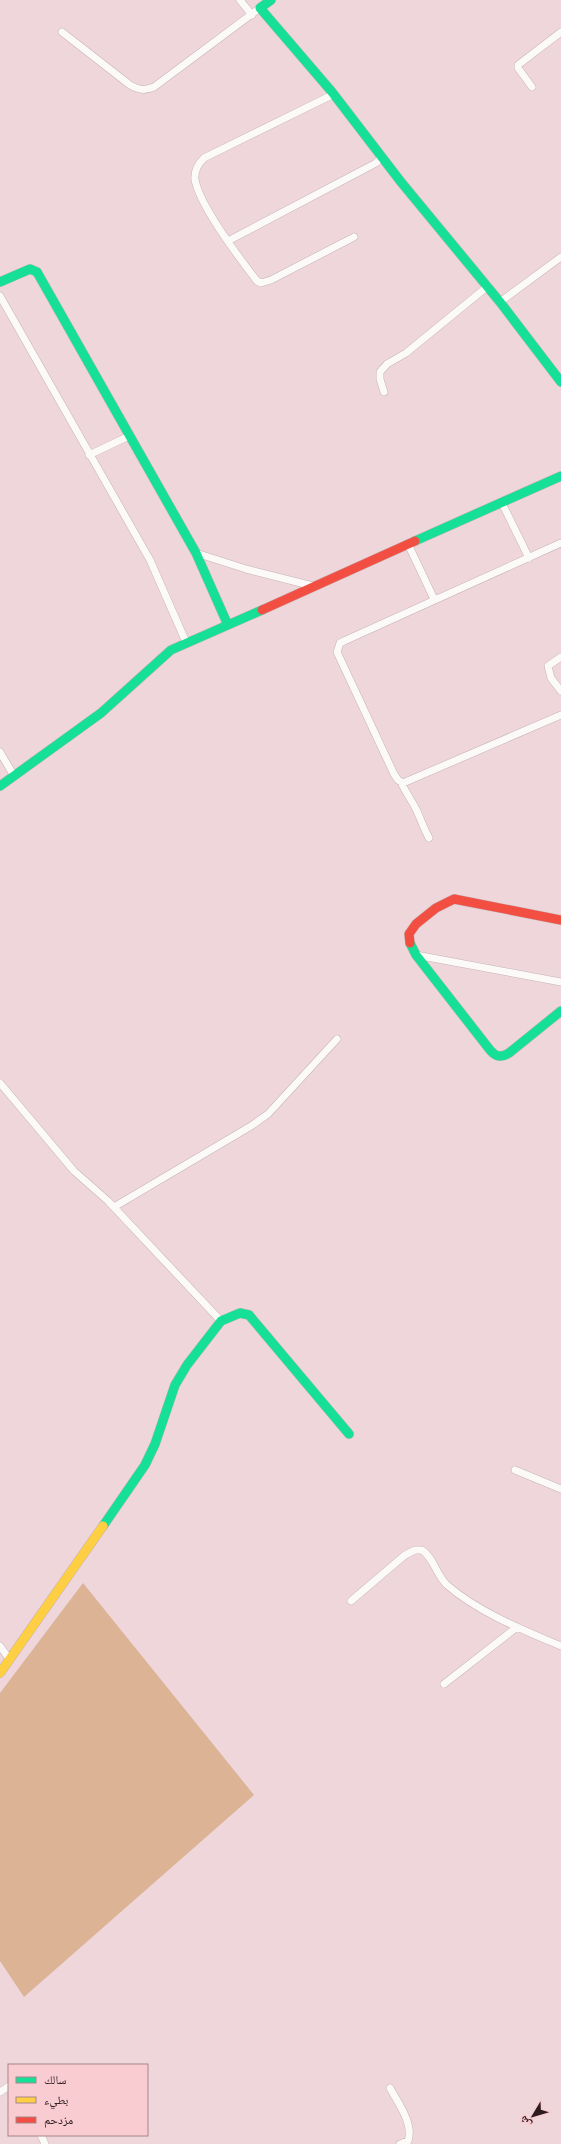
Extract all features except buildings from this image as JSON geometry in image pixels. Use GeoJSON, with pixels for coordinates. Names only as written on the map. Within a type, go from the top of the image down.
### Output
{"type":"FeatureCollection","features":[{"type":"Feature","properties":{"kind":"street"},"geometry":{"type":"LineString","coordinates":[[240,0],[252,15]]}},
{"type":"Feature","properties":{"kind":"street"},"geometry":{"type":"LineString","coordinates":[[62,32],[130,86],[136,89],[146,90],[154,87],[271,0]]}},
{"type":"Feature","properties":{"kind":"street"},"geometry":{"type":"LineString","coordinates":[[260,8],[334,94],[382,157],[488,286],[561,382]]}},
{"type":"Feature","properties":{"kind":"street"},"geometry":{"type":"LineString","coordinates":[[532,87],[518,68],[518,65],[561,32]]}},
{"type":"Feature","properties":{"kind":"street"},"geometry":{"type":"LineString","coordinates":[[334,94],[288,118],[210,154],[200,162],[197,168],[195,180],[204,201],[228,241],[254,277],[261,283],[271,280],[354,237]]}},
{"type":"Feature","properties":{"kind":"street"},"geometry":{"type":"LineString","coordinates":[[228,241],[376,163],[382,157]]}},
{"type":"Feature","properties":{"kind":"street"},"geometry":{"type":"LineString","coordinates":[[500,302],[561,257]]}},
{"type":"Feature","properties":{"kind":"street"},"geometry":{"type":"LineString","coordinates":[[0,282],[30,269],[37,272],[196,553],[227,623]]}},
{"type":"Feature","properties":{"kind":"street"},"geometry":{"type":"LineString","coordinates":[[384,392],[380,379],[380,372],[387,364],[406,353],[488,286]]}},
{"type":"Feature","properties":{"kind":"street"},"geometry":{"type":"LineString","coordinates":[[0,296],[150,560],[186,642]]}},
{"type":"Feature","properties":{"kind":"street"},"geometry":{"type":"LineString","coordinates":[[89,455],[129,436]]}},
{"type":"Feature","properties":{"kind":"street"},"geometry":{"type":"LineString","coordinates":[[0,786],[102,713],[131,687],[153,663],[186,642],[561,476]]}},
{"type":"Feature","properties":{"kind":"street"},"geometry":{"type":"LineString","coordinates":[[502,503],[529,558]]}},
{"type":"Feature","properties":{"kind":"street"},"geometry":{"type":"LineString","coordinates":[[429,838],[402,782],[394,774],[339,658],[338,647],[344,641],[434,599],[561,543]]}},
{"type":"Feature","properties":{"kind":"street"},"geometry":{"type":"LineString","coordinates":[[408,544],[434,599]]}},
{"type":"Feature","properties":{"kind":"street"},"geometry":{"type":"LineString","coordinates":[[196,553],[246,569],[312,586]]}},
{"type":"Feature","properties":{"kind":"street"},"geometry":{"type":"LineString","coordinates":[[561,657],[548,666],[551,678],[561,691]]}},
{"type":"Feature","properties":{"kind":"street"},"geometry":{"type":"LineString","coordinates":[[402,782],[442,767],[561,714]]}},
{"type":"Feature","properties":{"kind":"street"},"geometry":{"type":"LineString","coordinates":[[0,752],[14,776]]}},
{"type":"Feature","properties":{"kind":"street"},"geometry":{"type":"LineString","coordinates":[[561,920],[460,900],[448,900],[412,928],[408,939],[416,955],[497,1057],[501,1057],[509,1053],[561,1011]]}},
{"type":"Feature","properties":{"kind":"street"},"geometry":{"type":"LineString","coordinates":[[416,955],[561,982]]}},
{"type":"Feature","properties":{"kind":"street"},"geometry":{"type":"LineString","coordinates":[[114,1207],[251,1126],[268,1114],[337,1039]]}},
{"type":"Feature","properties":{"kind":"street"},"geometry":{"type":"LineString","coordinates":[[0,1083],[74,1171],[114,1207],[221,1321]]}},
{"type":"Feature","properties":{"kind":"street"},"geometry":{"type":"LineString","coordinates":[[0,1673],[148,1460],[175,1386],[190,1361],[221,1321],[240,1313],[249,1315],[350,1434]]}},
{"type":"Feature","properties":{"kind":"street"},"geometry":{"type":"LineString","coordinates":[[515,1470],[561,1489]]}},
{"type":"Feature","properties":{"kind":"street"},"geometry":{"type":"LineString","coordinates":[[351,1601],[405,1555],[415,1550],[422,1550],[447,1585],[517,1627],[561,1646]]}},
{"type":"Feature","properties":{"kind":"street"},"geometry":{"type":"LineString","coordinates":[[444,1684],[517,1627]]}},
{"type":"Feature","properties":{"kind":"street"},"geometry":{"type":"LineString","coordinates":[[0,1646],[10,1660]]}},
{"type":"Feature","properties":{"kind":"street"},"geometry":{"type":"LineString","coordinates":[[390,2088],[408,2123],[410,2134],[408,2140],[400,2144]]}},
{"type":"Feature","properties":{"kind":"shaded area"},"geometry":{"type":"Polygon","coordinates":[[[83,1583],[254,1795],[24,1997],[0,1961],[0,1693],[83,1583]]]}},
{"type":"Feature","properties":{"kind":"traffic: fast"},"geometry":{"type":"LineString","coordinates":[[271,0],[260,8],[332,92],[401,182],[500,302],[561,382]]}},
{"type":"Feature","properties":{"kind":"traffic: fast"},"geometry":{"type":"LineString","coordinates":[[0,282],[30,269],[37,272],[196,553],[227,623]]}},
{"type":"Feature","properties":{"kind":"traffic: fast"},"geometry":{"type":"LineString","coordinates":[[415,541],[561,476]]}},
{"type":"Feature","properties":{"kind":"traffic: fast"},"geometry":{"type":"LineString","coordinates":[[0,786],[101,713],[171,650],[262,610]]}},
{"type":"Feature","properties":{"kind":"traffic: fast"},"geometry":{"type":"LineString","coordinates":[[410,943],[416,955],[494,1054],[504,1056],[509,1053],[561,1011]]}},
{"type":"Feature","properties":{"kind":"traffic: fast"},"geometry":{"type":"LineString","coordinates":[[103,1526],[145,1465],[155,1444],[175,1385],[187,1365],[221,1321],[240,1313],[249,1315],[349,1434]]}},
{"type":"Feature","properties":{"kind":"traffic: slow"},"geometry":{"type":"LineString","coordinates":[[0,1673],[103,1526]]}},
{"type":"Feature","properties":{"kind":"traffic: jam"},"geometry":{"type":"LineString","coordinates":[[262,610],[415,541]]}},
{"type":"Feature","properties":{"kind":"traffic: jam"},"geometry":{"type":"LineString","coordinates":[[410,943],[409,934],[416,924],[436,908],[454,899],[561,920]]}}]}
